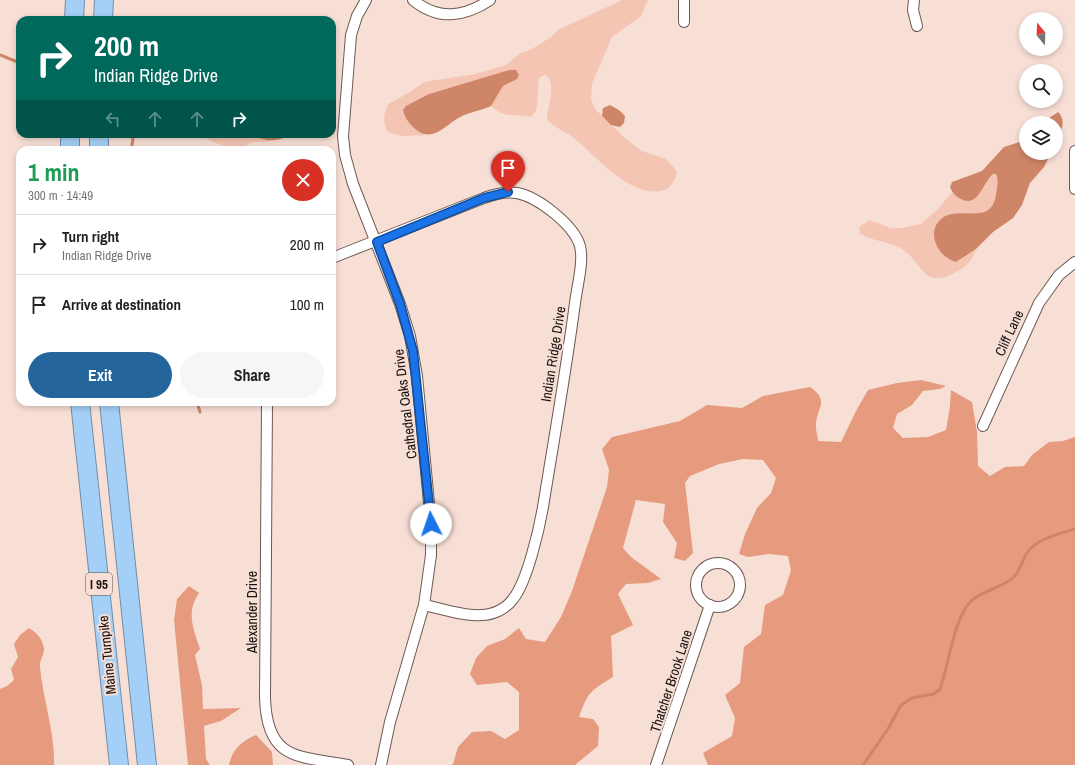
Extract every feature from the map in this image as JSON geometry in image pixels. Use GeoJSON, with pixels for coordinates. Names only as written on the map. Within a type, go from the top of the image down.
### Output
{"type":"FeatureCollection","features":[{"type":"Feature","properties":{"kind":"highway"},"geometry":{"type":"LineString","coordinates":[[74,16],[75,0]]}},
{"type":"Feature","properties":{"kind":"highway"},"geometry":{"type":"LineString","coordinates":[[103,16],[104,0]]}},
{"type":"Feature","properties":{"kind":"highway","name":"Maine Turnpike"},"geometry":{"type":"LineString","coordinates":[[80,406],[119,765]]}},
{"type":"Feature","properties":{"kind":"highway","name":"Maine Turnpike"},"geometry":{"type":"LineString","coordinates":[[108,406],[147,765]]}},
{"type":"Feature","properties":{"kind":"street","name":"Cathedral Oaks Drive"},"geometry":{"type":"LineString","coordinates":[[366,0],[357,16],[352,35],[343,147],[353,184],[377,242],[407,326],[417,376],[431,524],[431,555],[424,605],[390,722],[381,765]]}},
{"type":"Feature","properties":{"kind":"street"},"geometry":{"type":"LineString","coordinates":[[413,0],[430,11],[453,14],[473,10],[490,0]]}},
{"type":"Feature","properties":{"kind":"street"},"geometry":{"type":"LineString","coordinates":[[684,0],[684,22]]}},
{"type":"Feature","properties":{"kind":"street"},"geometry":{"type":"LineString","coordinates":[[914,0],[913,10],[917,26]]}},
{"type":"Feature","properties":{"kind":"street"},"geometry":{"type":"LineString","coordinates":[[1075,151],[1075,189]]}},
{"type":"Feature","properties":{"kind":"street","name":"Indian Ridge Drive"},"geometry":{"type":"LineString","coordinates":[[377,242],[484,198],[501,193],[514,193],[524,195],[537,202],[562,219],[576,236],[581,253],[573,316],[540,524],[520,588],[513,600],[502,609],[481,616],[424,605]]}},
{"type":"Feature","properties":{"kind":"street"},"geometry":{"type":"LineString","coordinates":[[336,257],[377,242]]}},
{"type":"Feature","properties":{"kind":"street","name":"Cliff Lane"},"geometry":{"type":"LineString","coordinates":[[983,426],[1039,303],[1059,274],[1075,262]]}},
{"type":"Feature","properties":{"kind":"street","name":"Alexander Drive"},"geometry":{"type":"LineString","coordinates":[[267,406],[266,721],[274,740],[282,748],[289,752],[298,756],[348,765]]}},
{"type":"Feature","properties":{"kind":"street"},"geometry":{"type":"LineString","coordinates":[[710,564],[724,564],[734,569],[738,575],[740,583],[738,593],[731,602],[725,605],[710,605],[704,602],[698,593],[696,586],[698,576],[704,567],[710,564]]}},
{"type":"Feature","properties":{"kind":"street","name":"Thatcher Brook Lane"},"geometry":{"type":"LineString","coordinates":[[656,765],[710,605]]}},
{"type":"Feature","properties":{"kind":"shaded area"},"geometry":{"type":"Polygon","coordinates":[[[622,0],[648,0],[641,16],[612,37],[592,84],[591,99],[595,109],[626,139],[642,151],[666,159],[677,171],[676,177],[667,189],[652,191],[640,189],[628,183],[604,166],[572,136],[554,126],[547,120],[551,96],[551,84],[546,75],[540,77],[536,109],[531,117],[505,114],[495,110],[491,106],[503,86],[517,79],[519,75],[509,70],[429,94],[423,134],[426,135],[401,136],[388,132],[386,129],[384,118],[388,104],[410,92],[424,82],[475,74],[506,65],[519,54],[532,49],[551,37],[558,30],[622,0]]]}},
{"type":"Feature","properties":{"kind":"shaded area"},"geometry":{"type":"Polygon","coordinates":[[[509,70],[516,70],[519,75],[517,79],[503,86],[491,106],[462,116],[433,134],[421,133],[407,120],[403,110],[406,106],[429,94],[509,70]]]}},
{"type":"Feature","properties":{"kind":"shaded area"},"geometry":{"type":"Polygon","coordinates":[[[610,105],[619,110],[625,116],[624,123],[620,127],[611,125],[602,116],[603,108],[610,105]]]}},
{"type":"Feature","properties":{"kind":"shaded area"},"geometry":{"type":"Polygon","coordinates":[[[1058,112],[1061,116],[1052,116],[1058,112]]]}},
{"type":"Feature","properties":{"kind":"shaded area"},"geometry":{"type":"Polygon","coordinates":[[[206,138],[259,138],[272,140],[253,142],[244,146],[224,146],[206,138]]]}},
{"type":"Feature","properties":{"kind":"shaded area"},"geometry":{"type":"Polygon","coordinates":[[[259,138],[283,138],[272,140],[259,138]]]}},
{"type":"Feature","properties":{"kind":"shaded area"},"geometry":{"type":"Polygon","coordinates":[[[1019,142],[1019,160],[1048,160],[1044,167],[1030,183],[1022,205],[1013,218],[993,232],[976,249],[956,262],[950,260],[944,256],[936,244],[934,231],[936,225],[941,219],[948,215],[956,213],[981,213],[988,210],[993,205],[998,181],[996,174],[993,174],[977,197],[968,201],[961,199],[954,193],[950,187],[952,182],[982,171],[1004,147],[1019,142]]]}},
{"type":"Feature","properties":{"kind":"shaded area"},"geometry":{"type":"Polygon","coordinates":[[[993,174],[996,174],[998,178],[998,185],[995,200],[992,206],[988,210],[977,213],[956,213],[934,237],[939,249],[944,256],[951,261],[956,262],[976,249],[968,264],[954,273],[935,278],[929,276],[908,254],[900,248],[860,234],[859,227],[870,220],[891,228],[901,228],[921,224],[938,209],[952,192],[958,198],[977,196],[984,184],[993,174]]]}},
{"type":"Feature","properties":{"kind":"shaded area"},"geometry":{"type":"Polygon","coordinates":[[[921,380],[946,386],[940,389],[923,391],[912,405],[897,414],[893,428],[903,438],[928,437],[946,430],[951,390],[972,402],[977,432],[978,466],[990,476],[1005,467],[1024,466],[1032,455],[1049,442],[1063,441],[1075,437],[1075,765],[708,765],[703,753],[732,736],[735,718],[725,695],[740,683],[744,647],[761,634],[765,605],[783,595],[791,570],[788,556],[769,554],[748,557],[739,554],[745,534],[757,508],[771,493],[776,478],[763,460],[743,459],[719,464],[690,476],[685,483],[693,553],[685,561],[674,558],[677,543],[663,522],[665,504],[636,500],[623,548],[631,557],[661,579],[648,583],[626,584],[618,594],[633,625],[611,636],[613,677],[591,693],[585,702],[579,717],[593,719],[599,727],[598,746],[575,765],[451,765],[453,764],[458,747],[472,732],[491,731],[505,739],[519,730],[519,692],[507,682],[477,685],[470,674],[476,658],[487,646],[505,639],[519,628],[526,639],[545,642],[561,617],[572,591],[607,487],[609,470],[602,449],[612,437],[680,421],[707,405],[742,408],[763,396],[810,387],[820,396],[821,400],[816,426],[818,441],[841,442],[868,390],[897,383],[921,380]]]}},
{"type":"Feature","properties":{"kind":"shaded area"},"geometry":{"type":"Polygon","coordinates":[[[189,586],[199,593],[193,607],[192,620],[200,649],[195,655],[202,685],[203,709],[241,708],[221,721],[204,726],[206,759],[210,765],[188,765],[174,620],[177,599],[189,586]]]}},
{"type":"Feature","properties":{"kind":"shaded area"},"geometry":{"type":"Polygon","coordinates":[[[29,628],[39,636],[44,649],[40,667],[53,740],[54,765],[0,765],[0,689],[7,686],[14,680],[11,669],[18,657],[14,644],[20,635],[29,628]]]}},
{"type":"Feature","properties":{"kind":"shaded area"},"geometry":{"type":"Polygon","coordinates":[[[256,735],[272,752],[273,765],[229,765],[230,759],[238,746],[256,735]]]}},
{"type":"Feature","properties":{"kind":"waterway"},"geometry":{"type":"LineString","coordinates":[[0,55],[16,61]]}},
{"type":"Feature","properties":{"kind":"waterway"},"geometry":{"type":"LineString","coordinates":[[132,146],[133,138]]}},
{"type":"Feature","properties":{"kind":"waterway"},"geometry":{"type":"LineString","coordinates":[[198,406],[200,412]]}},
{"type":"Feature","properties":{"kind":"waterway"},"geometry":{"type":"LineString","coordinates":[[863,765],[888,729],[901,705],[912,698],[934,694],[940,689],[960,619],[971,601],[981,594],[1004,584],[1014,577],[1027,553],[1036,544],[1049,537],[1075,529]]}},
{"type":"Feature","properties":{"kind":"route"},"geometry":{"type":"LineString","coordinates":[[431,524],[417,376],[413,351],[400,304],[377,242],[484,198],[508,192]]}}]}
